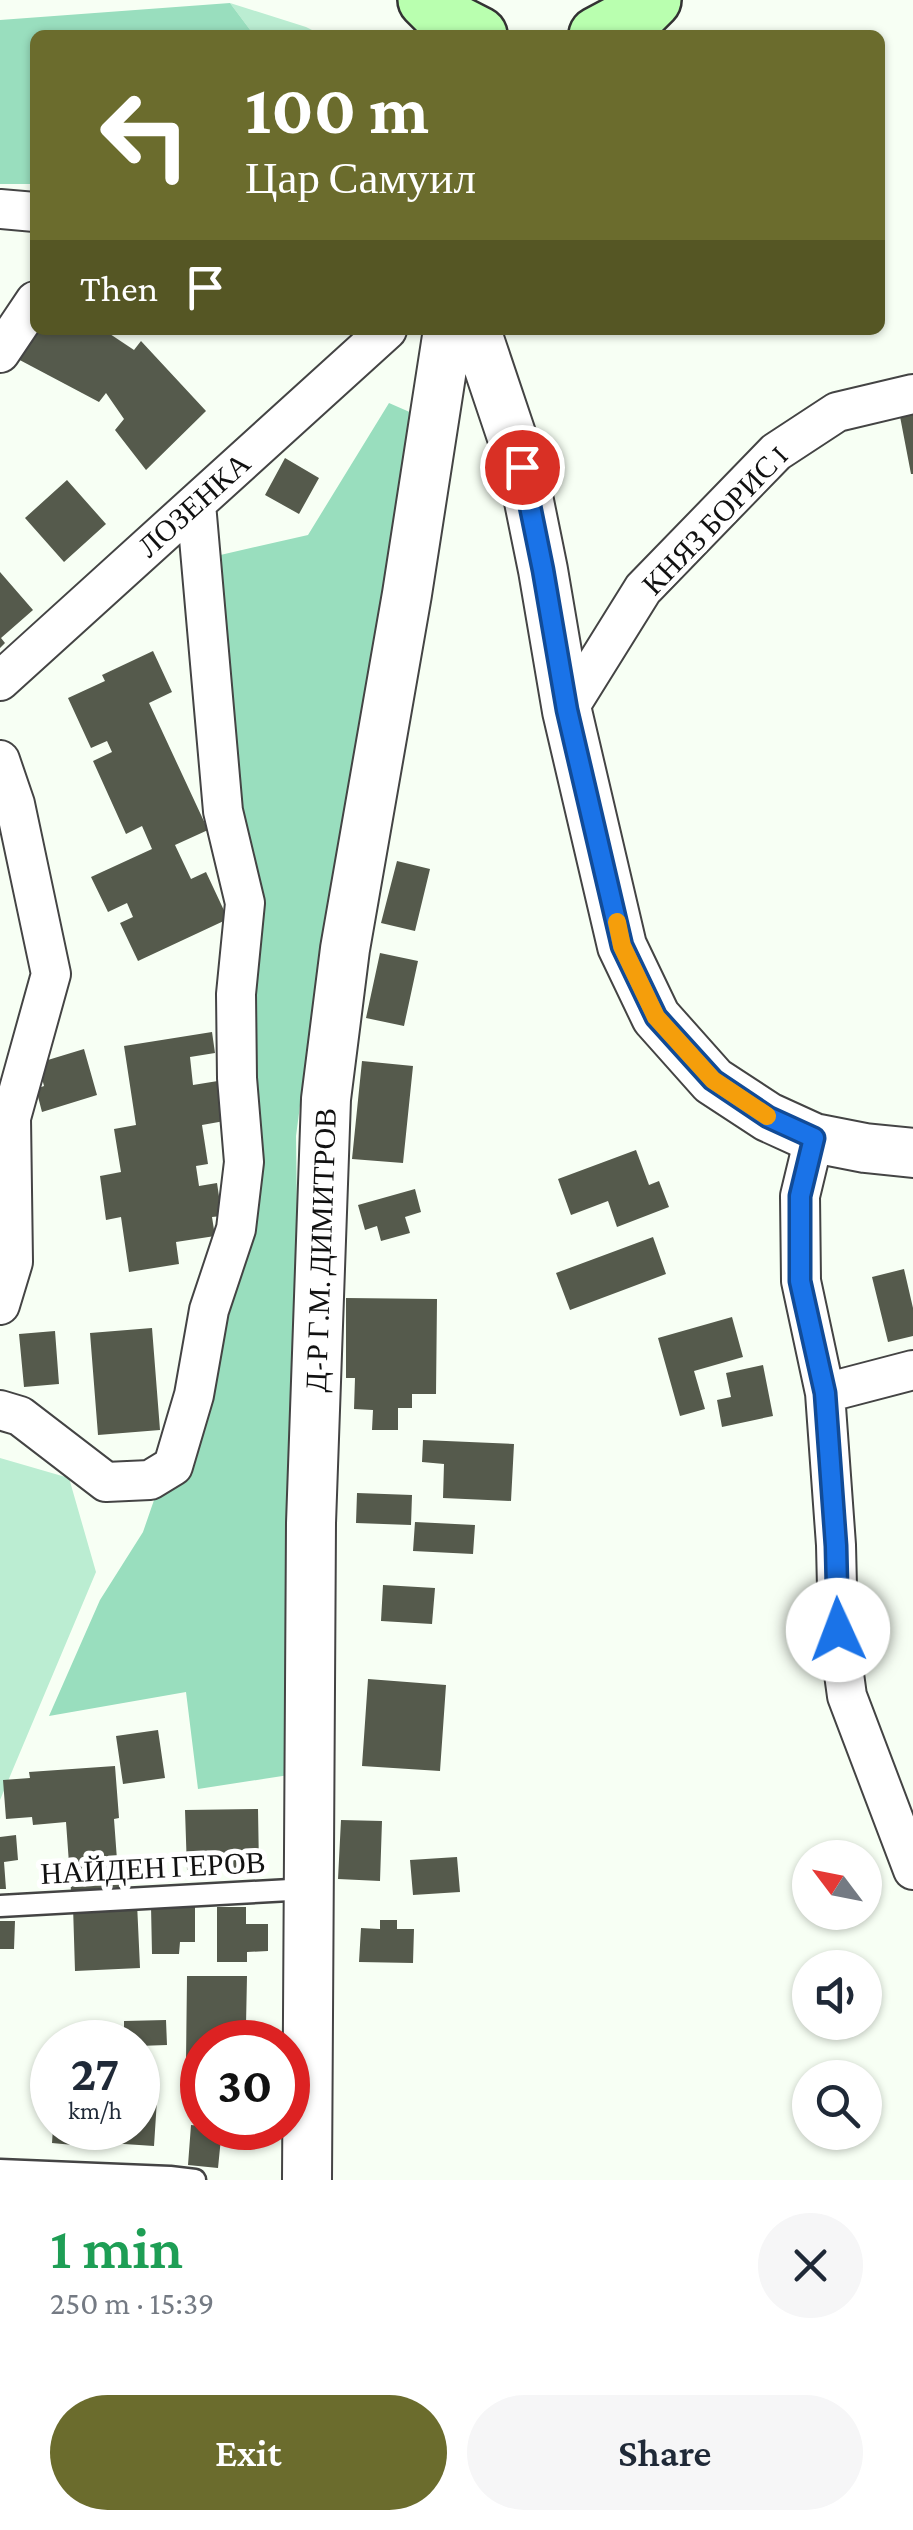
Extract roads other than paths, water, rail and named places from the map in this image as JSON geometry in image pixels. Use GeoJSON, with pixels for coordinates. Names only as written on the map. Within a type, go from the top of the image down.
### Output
{"type":"FeatureCollection","features":[{"type":"Feature","properties":{"kind":"street"},"geometry":{"type":"LineString","coordinates":[[0,209],[30,212]]}},
{"type":"Feature","properties":{"kind":"street"},"geometry":{"type":"LineString","coordinates":[[0,353],[30,308]]}},
{"type":"Feature","properties":{"kind":"street","name":"Д-Р Г.М. ДИМИТРОВ"},"geometry":{"type":"LineString","coordinates":[[307,2180],[311,1523],[326,1099],[344,949],[407,594],[447,335]]}},
{"type":"Feature","properties":{"kind":"street"},"geometry":{"type":"LineString","coordinates":[[478,335],[522,467],[567,710],[622,946],[656,1017],[713,1080],[768,1117],[814,1138],[913,1154]]}},
{"type":"Feature","properties":{"kind":"street","name":"ЛОЗЕНКА"},"geometry":{"type":"LineString","coordinates":[[0,681],[196,504],[362,337]]}},
{"type":"Feature","properties":{"kind":"street","name":"КНЯЗ БОРИС I"},"geometry":{"type":"LineString","coordinates":[[567,710],[644,590],[776,452],[837,412],[913,394]]}},
{"type":"Feature","properties":{"kind":"street"},"geometry":{"type":"LineString","coordinates":[[0,1410],[20,1416],[106,1482],[150,1480],[173,1466],[194,1395],[209,1310],[236,1229],[244,1162],[236,1078],[236,994],[245,903],[223,811],[196,504]]}},
{"type":"Feature","properties":{"kind":"street"},"geometry":{"type":"LineString","coordinates":[[0,760],[15,804],[51,974],[11,1118],[13,1262],[0,1305]]}},
{"type":"Feature","properties":{"kind":"street"},"geometry":{"type":"LineString","coordinates":[[814,1138],[800,1196],[800,1281],[825,1393],[838,1630],[847,1696],[913,1870]]}},
{"type":"Feature","properties":{"kind":"street"},"geometry":{"type":"LineString","coordinates":[[825,1393],[913,1370]]}},
{"type":"Feature","properties":{"kind":"lane","name":"НАЙДЕН ГЕРОВ"},"geometry":{"type":"LineString","coordinates":[[0,1906],[308,1889]]}},
{"type":"Feature","properties":{"kind":"lane"},"geometry":{"type":"LineString","coordinates":[[0,2170],[195,2180]]}}]}
